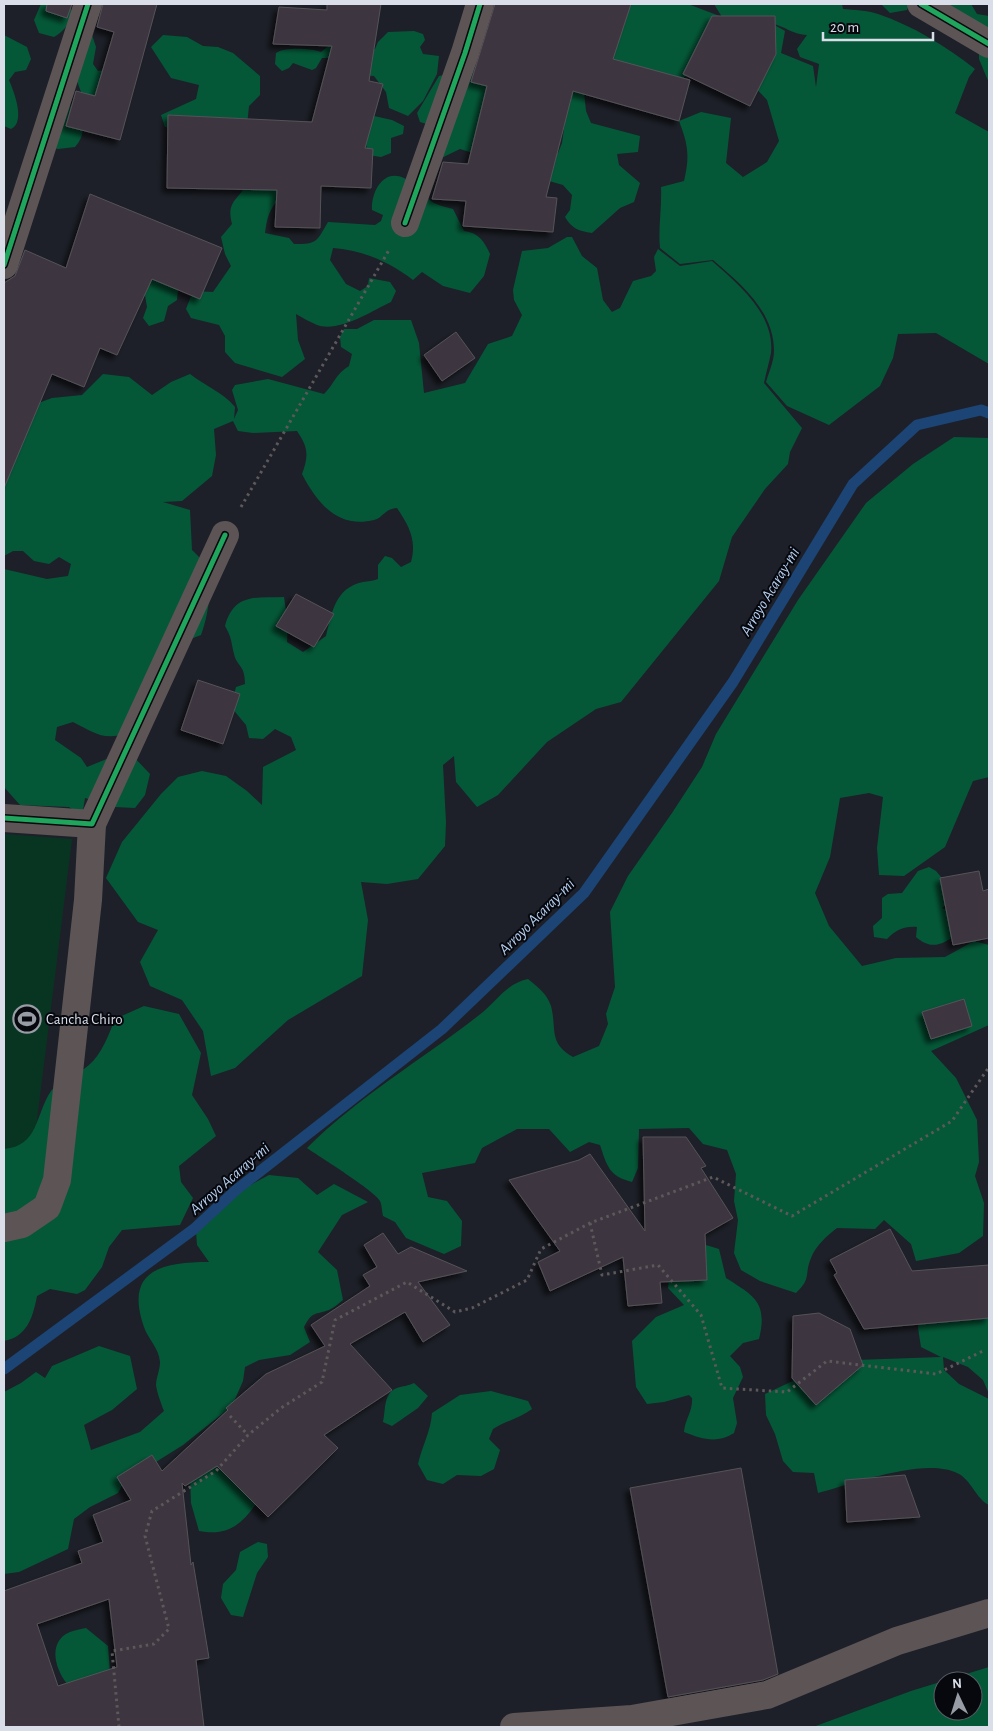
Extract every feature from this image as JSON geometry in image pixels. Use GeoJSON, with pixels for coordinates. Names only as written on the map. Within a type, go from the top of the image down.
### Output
{"type":"FeatureCollection","features":[{"type":"Feature","properties":{"kind":"street"},"geometry":{"type":"LineString","coordinates":[[4,265],[88,4]]}},
{"type":"Feature","properties":{"kind":"street"},"geometry":{"type":"LineString","coordinates":[[405,223],[465,53],[480,4]]}},
{"type":"Feature","properties":{"kind":"street"},"geometry":{"type":"LineString","coordinates":[[922,4],[989,44]]}},
{"type":"Feature","properties":{"kind":"street"},"geometry":{"type":"LineString","coordinates":[[4,1228],[22,1224],[47,1207],[57,1180],[87,909],[92,824],[225,536]]}},
{"type":"Feature","properties":{"kind":"street"},"geometry":{"type":"LineString","coordinates":[[4,818],[92,824]]}},
{"type":"Feature","properties":{"kind":"street"},"geometry":{"type":"LineString","coordinates":[[514,1727],[632,1719],[767,1695],[897,1641],[989,1613]]}},
{"type":"Feature","properties":{"kind":"path"},"geometry":{"type":"LineString","coordinates":[[225,536],[405,223]]}},
{"type":"Feature","properties":{"kind":"path"},"geometry":{"type":"LineString","coordinates":[[119,1727],[112,1652],[154,1644],[169,1628],[145,1536],[152,1511],[216,1471],[248,1435],[281,1408],[322,1382],[335,1320],[407,1282],[455,1312],[472,1308],[527,1280],[541,1249],[590,1223],[713,1177],[792,1216],[952,1122],[989,1066]]}},
{"type":"Feature","properties":{"kind":"path"},"geometry":{"type":"LineString","coordinates":[[590,1223],[602,1275],[658,1265],[701,1315],[722,1388],[787,1392],[827,1361],[936,1374],[985,1350]]}},
{"type":"Feature","properties":{"kind":"path"},"geometry":{"type":"LineString","coordinates":[[230,1416],[248,1435]]}},
{"type":"Feature","properties":{"kind":"green space"},"geometry":{"type":"Polygon","coordinates":[[[41,4],[70,4],[70,19],[63,31],[54,37],[39,33],[34,20],[41,4]]]}},
{"type":"Feature","properties":{"kind":"green space"},"geometry":{"type":"Polygon","coordinates":[[[634,4],[688,4],[722,17],[714,4],[842,4],[843,9],[874,13],[904,24],[953,52],[975,69],[969,77],[955,113],[989,132],[989,364],[936,333],[898,334],[893,358],[880,386],[829,425],[787,406],[766,382],[774,355],[773,337],[762,311],[754,300],[745,289],[713,260],[680,264],[660,248],[659,233],[661,187],[684,181],[686,172],[687,150],[679,121],[701,112],[731,118],[726,163],[743,177],[767,162],[779,141],[767,100],[745,77],[704,66],[669,86],[619,76],[592,48],[616,12],[634,4]],[[771,23],[785,31],[781,53],[813,66],[816,87],[819,64],[800,57],[797,49],[807,35],[798,34],[771,23]]]}},
{"type":"Feature","properties":{"kind":"green space"},"geometry":{"type":"Polygon","coordinates":[[[881,4],[909,4],[907,10],[890,13],[881,4]]]}},
{"type":"Feature","properties":{"kind":"green space"},"geometry":{"type":"Polygon","coordinates":[[[919,4],[971,4],[977,14],[989,16],[989,83],[979,59],[979,44],[919,4]]]}},
{"type":"Feature","properties":{"kind":"green space"},"geometry":{"type":"Polygon","coordinates":[[[414,31],[423,34],[425,40],[420,47],[423,54],[439,56],[437,74],[423,101],[408,116],[389,108],[386,92],[374,76],[363,75],[364,50],[375,49],[378,42],[388,32],[414,31]]]}},
{"type":"Feature","properties":{"kind":"green space"},"geometry":{"type":"Polygon","coordinates":[[[91,32],[96,47],[93,64],[98,71],[108,69],[115,97],[84,100],[77,81],[91,32]]]}},
{"type":"Feature","properties":{"kind":"green space"},"geometry":{"type":"Polygon","coordinates":[[[4,35],[27,47],[31,59],[26,70],[15,72],[9,80],[18,106],[18,120],[11,129],[4,126],[4,35]]]}},
{"type":"Feature","properties":{"kind":"green space"},"geometry":{"type":"Polygon","coordinates":[[[163,35],[187,37],[203,46],[218,47],[233,53],[260,76],[260,95],[249,106],[246,135],[187,132],[165,127],[161,115],[196,99],[199,85],[171,78],[151,47],[163,35]]]}},
{"type":"Feature","properties":{"kind":"green space"},"geometry":{"type":"Polygon","coordinates":[[[331,44],[336,45],[333,58],[322,58],[316,68],[312,70],[293,63],[289,68],[282,71],[275,64],[276,53],[280,51],[298,49],[321,52],[331,44]]]}},
{"type":"Feature","properties":{"kind":"green space"},"geometry":{"type":"Polygon","coordinates":[[[477,69],[492,81],[473,153],[460,149],[429,164],[430,125],[420,122],[417,113],[439,76],[477,69]]]}},
{"type":"Feature","properties":{"kind":"green space"},"geometry":{"type":"Polygon","coordinates":[[[569,92],[584,92],[586,111],[591,123],[640,136],[638,152],[617,154],[619,165],[640,183],[634,202],[620,208],[592,233],[576,229],[570,224],[565,217],[570,210],[572,195],[563,185],[549,181],[552,155],[558,153],[562,143],[569,92]]]}},
{"type":"Feature","properties":{"kind":"green space"},"geometry":{"type":"Polygon","coordinates":[[[67,104],[80,110],[83,125],[81,138],[75,147],[58,149],[48,146],[67,104]]]}},
{"type":"Feature","properties":{"kind":"green space"},"geometry":{"type":"Polygon","coordinates":[[[374,116],[392,120],[404,126],[403,134],[391,138],[391,153],[381,157],[368,155],[366,144],[368,117],[374,116]]]}},
{"type":"Feature","properties":{"kind":"green space"},"geometry":{"type":"Polygon","coordinates":[[[275,173],[280,198],[269,214],[265,233],[289,238],[294,244],[302,244],[316,240],[328,222],[375,225],[381,221],[383,215],[372,210],[373,197],[376,190],[384,180],[396,176],[408,180],[434,203],[453,209],[464,231],[480,238],[490,254],[484,276],[470,293],[443,286],[422,272],[413,280],[385,262],[365,254],[333,248],[330,260],[346,284],[360,291],[368,286],[369,278],[390,282],[396,291],[391,302],[355,320],[335,326],[325,327],[317,325],[296,314],[298,340],[305,359],[282,377],[235,363],[225,352],[225,336],[219,325],[191,318],[186,309],[193,291],[213,292],[231,266],[225,254],[221,237],[232,224],[231,210],[234,202],[247,183],[275,173]]]}},
{"type":"Feature","properties":{"kind":"green space"},"geometry":{"type":"Polygon","coordinates":[[[567,237],[572,237],[582,256],[597,268],[603,300],[612,312],[620,308],[633,281],[651,276],[656,271],[654,257],[658,249],[680,266],[712,261],[743,290],[761,313],[771,339],[771,353],[764,383],[802,428],[790,452],[788,464],[765,489],[732,537],[719,581],[621,702],[596,709],[547,742],[498,795],[477,807],[456,782],[454,756],[443,765],[446,822],[445,846],[418,879],[387,884],[361,882],[368,920],[362,976],[288,1020],[235,1068],[211,1076],[203,1031],[182,1000],[150,986],[140,962],[158,930],[138,922],[106,878],[122,842],[161,794],[178,777],[202,771],[226,776],[262,805],[263,767],[296,750],[291,737],[275,729],[263,739],[249,738],[246,725],[231,707],[236,687],[245,684],[244,673],[235,658],[225,626],[234,608],[240,603],[255,598],[284,597],[288,625],[287,642],[303,652],[326,636],[336,602],[346,590],[354,585],[378,579],[378,565],[385,556],[392,558],[401,567],[411,562],[413,547],[411,534],[397,508],[389,510],[377,519],[361,522],[339,517],[322,504],[302,474],[306,462],[306,451],[297,431],[253,433],[238,431],[233,421],[214,429],[216,455],[212,476],[182,501],[163,502],[190,510],[192,550],[201,559],[208,573],[210,590],[208,610],[201,635],[170,647],[128,733],[112,736],[99,735],[73,722],[57,727],[55,740],[81,758],[87,767],[114,756],[132,755],[150,774],[145,795],[135,808],[115,807],[85,798],[82,816],[69,807],[20,805],[4,787],[4,569],[47,579],[68,576],[71,564],[59,557],[49,564],[34,561],[23,551],[13,551],[4,556],[4,484],[33,405],[52,398],[82,395],[103,374],[129,377],[152,395],[171,382],[190,374],[219,393],[235,407],[234,419],[238,410],[232,390],[235,385],[268,379],[324,394],[340,373],[349,366],[352,354],[341,347],[340,337],[344,329],[357,329],[374,320],[411,320],[419,343],[424,393],[465,383],[488,344],[512,336],[522,315],[514,300],[513,290],[522,251],[548,248],[567,237]]]}},
{"type":"Feature","properties":{"kind":"green space"},"geometry":{"type":"Polygon","coordinates":[[[160,272],[179,280],[177,300],[168,306],[164,321],[149,326],[143,318],[147,307],[143,283],[160,272]]]}},
{"type":"Feature","properties":{"kind":"green space"},"geometry":{"type":"Polygon","coordinates":[[[954,437],[989,438],[989,777],[973,781],[945,847],[904,876],[879,875],[877,848],[883,797],[869,793],[840,798],[830,857],[815,893],[829,926],[862,966],[896,958],[945,957],[974,941],[989,945],[989,1025],[931,1051],[956,1078],[977,1120],[979,1162],[975,1176],[984,1203],[983,1236],[959,1253],[916,1261],[911,1244],[884,1220],[875,1229],[837,1228],[813,1253],[806,1280],[796,1293],[760,1281],[741,1270],[734,1253],[738,1220],[734,1201],[736,1174],[727,1150],[703,1144],[689,1128],[639,1129],[638,1168],[632,1182],[618,1177],[610,1169],[600,1145],[589,1142],[570,1152],[549,1129],[517,1129],[482,1148],[475,1163],[422,1173],[428,1197],[447,1201],[462,1221],[461,1246],[444,1254],[406,1238],[395,1222],[383,1216],[381,1203],[376,1196],[307,1148],[349,1111],[461,1029],[509,988],[521,981],[528,979],[545,994],[551,1006],[557,1041],[565,1052],[573,1057],[599,1046],[608,1024],[606,1014],[615,987],[610,912],[628,876],[702,767],[716,734],[798,600],[866,503],[913,464],[954,437]]]}},
{"type":"Feature","properties":{"kind":"green space","name":"Cancha Chiro"},"geometry":{"type":"Polygon","coordinates":[[[4,834],[72,839],[27,1200],[4,1201],[4,834]]]}},
{"type":"Feature","properties":{"kind":"green space"},"geometry":{"type":"Polygon","coordinates":[[[929,867],[936,871],[951,889],[950,902],[942,908],[955,914],[956,935],[936,945],[927,944],[916,937],[917,927],[901,929],[887,939],[874,937],[873,926],[882,918],[882,898],[888,894],[902,893],[918,871],[929,867]]]}},
{"type":"Feature","properties":{"kind":"green space"},"geometry":{"type":"Polygon","coordinates":[[[144,1006],[179,1014],[201,1053],[192,1095],[208,1119],[216,1136],[179,1166],[181,1182],[193,1198],[180,1225],[122,1230],[109,1247],[102,1267],[85,1290],[77,1294],[50,1289],[37,1296],[28,1325],[12,1339],[4,1341],[4,1149],[15,1147],[30,1136],[51,1091],[54,1087],[85,1069],[94,1060],[105,1044],[115,1019],[144,1006]]]}},
{"type":"Feature","properties":{"kind":"green space"},"geometry":{"type":"Polygon","coordinates":[[[269,1175],[298,1178],[317,1195],[334,1184],[368,1202],[342,1215],[318,1252],[337,1270],[343,1300],[331,1309],[314,1314],[309,1318],[304,1327],[310,1342],[290,1355],[259,1360],[245,1367],[243,1381],[232,1406],[183,1445],[124,1482],[118,1493],[90,1507],[74,1519],[68,1549],[19,1572],[4,1574],[4,1392],[36,1372],[45,1378],[52,1366],[99,1346],[130,1356],[137,1389],[112,1410],[84,1425],[91,1450],[140,1432],[164,1411],[156,1385],[160,1365],[159,1357],[144,1327],[139,1308],[139,1293],[143,1281],[151,1273],[176,1264],[209,1262],[197,1245],[196,1231],[237,1192],[269,1175]]]}},
{"type":"Feature","properties":{"kind":"green space"},"geometry":{"type":"Polygon","coordinates":[[[686,1239],[719,1249],[726,1278],[751,1295],[760,1308],[762,1316],[759,1339],[743,1343],[730,1356],[740,1367],[743,1377],[733,1398],[737,1423],[734,1433],[722,1438],[709,1439],[684,1432],[692,1403],[692,1398],[689,1395],[664,1402],[647,1404],[636,1387],[632,1341],[656,1317],[684,1305],[668,1288],[673,1246],[686,1239]]]}},
{"type":"Feature","properties":{"kind":"green space"},"geometry":{"type":"Polygon","coordinates":[[[984,1287],[989,1289],[989,1394],[983,1380],[968,1367],[943,1357],[944,1370],[959,1384],[989,1399],[989,1505],[980,1498],[962,1476],[943,1469],[908,1470],[869,1478],[818,1493],[814,1473],[793,1472],[783,1461],[775,1434],[766,1415],[765,1394],[814,1371],[827,1361],[941,1357],[921,1347],[918,1328],[920,1308],[984,1287]]]}},
{"type":"Feature","properties":{"kind":"green space"},"geometry":{"type":"Polygon","coordinates":[[[414,1383],[428,1396],[418,1408],[392,1426],[383,1422],[389,1394],[397,1388],[414,1383]]]}},
{"type":"Feature","properties":{"kind":"green space"},"geometry":{"type":"Polygon","coordinates":[[[491,1391],[528,1401],[532,1409],[493,1429],[489,1439],[500,1450],[494,1469],[481,1476],[457,1475],[443,1484],[427,1480],[418,1464],[430,1426],[432,1413],[460,1395],[491,1391]]]}},
{"type":"Feature","properties":{"kind":"green space"},"geometry":{"type":"Polygon","coordinates":[[[212,1455],[256,1504],[238,1524],[232,1528],[217,1532],[199,1531],[191,1503],[190,1475],[212,1455]]]}},
{"type":"Feature","properties":{"kind":"green space"},"geometry":{"type":"Polygon","coordinates":[[[258,1542],[267,1544],[268,1557],[257,1573],[243,1617],[231,1615],[221,1598],[223,1584],[236,1570],[240,1552],[258,1542]]]}},
{"type":"Feature","properties":{"kind":"green space"},"geometry":{"type":"Polygon","coordinates":[[[86,1628],[108,1646],[110,1672],[69,1686],[57,1665],[56,1650],[58,1643],[72,1631],[86,1628]]]}},
{"type":"Feature","properties":{"kind":"green space"},"geometry":{"type":"Polygon","coordinates":[[[989,1667],[989,1727],[813,1727],[933,1684],[933,1721],[983,1721],[983,1671],[976,1671],[989,1667]]]}},
{"type":"Feature","properties":{"kind":"building"},"geometry":{"type":"Polygon","coordinates":[[[47,4],[72,4],[67,18],[46,11],[47,4]]]}},
{"type":"Feature","properties":{"kind":"building"},"geometry":{"type":"Polygon","coordinates":[[[103,4],[157,4],[120,140],[66,126],[76,91],[95,96],[114,32],[97,27],[103,4]]]}},
{"type":"Feature","properties":{"kind":"building"},"geometry":{"type":"Polygon","coordinates":[[[327,4],[381,4],[369,81],[383,84],[365,148],[373,149],[371,188],[321,186],[320,228],[275,227],[277,190],[167,188],[168,115],[312,122],[332,46],[273,44],[279,7],[327,10],[327,4]]]}},
{"type":"Feature","properties":{"kind":"building"},"geometry":{"type":"Polygon","coordinates":[[[495,4],[631,4],[613,59],[690,80],[679,121],[573,91],[546,197],[557,198],[553,232],[463,226],[466,201],[432,199],[443,162],[468,164],[487,86],[471,82],[495,4]]]}},
{"type":"Feature","properties":{"kind":"building"},"geometry":{"type":"Polygon","coordinates":[[[712,16],[775,16],[776,54],[750,106],[683,74],[712,16]]]}},
{"type":"Feature","properties":{"kind":"building"},"geometry":{"type":"Polygon","coordinates":[[[90,194],[222,248],[200,299],[152,279],[117,355],[100,348],[84,387],[52,374],[4,488],[4,283],[15,276],[25,250],[66,268],[90,194]]]}},
{"type":"Feature","properties":{"kind":"building"},"geometry":{"type":"Polygon","coordinates":[[[456,332],[475,358],[442,381],[424,355],[456,332]]]}},
{"type":"Feature","properties":{"kind":"building"},"geometry":{"type":"Polygon","coordinates":[[[296,594],[334,614],[314,647],[276,626],[296,594]]]}},
{"type":"Feature","properties":{"kind":"building"},"geometry":{"type":"Polygon","coordinates":[[[198,680],[240,694],[223,744],[181,730],[198,680]]]}},
{"type":"Feature","properties":{"kind":"building"},"geometry":{"type":"Polygon","coordinates":[[[979,871],[983,891],[989,889],[989,938],[953,945],[940,878],[979,871]]]}},
{"type":"Feature","properties":{"kind":"building"},"geometry":{"type":"Polygon","coordinates":[[[964,999],[972,1026],[931,1039],[922,1012],[964,999]]]}},
{"type":"Feature","properties":{"kind":"building"},"geometry":{"type":"Polygon","coordinates":[[[643,1137],[686,1137],[706,1166],[701,1168],[733,1218],[705,1234],[707,1280],[660,1282],[662,1303],[628,1306],[623,1257],[550,1291],[538,1262],[560,1251],[509,1180],[579,1160],[590,1154],[645,1231],[643,1137]]]}},
{"type":"Feature","properties":{"kind":"building"},"geometry":{"type":"Polygon","coordinates":[[[890,1229],[912,1271],[989,1265],[989,1318],[864,1329],[834,1275],[837,1273],[830,1260],[890,1229]]]}},
{"type":"Feature","properties":{"kind":"building"},"geometry":{"type":"Polygon","coordinates":[[[383,1233],[398,1254],[411,1247],[467,1271],[418,1282],[450,1325],[423,1342],[405,1312],[350,1344],[392,1390],[324,1435],[338,1448],[268,1517],[217,1466],[185,1486],[182,1483],[191,1565],[193,1562],[209,1658],[196,1660],[204,1727],[4,1727],[4,1591],[82,1563],[78,1551],[103,1542],[93,1515],[131,1500],[117,1477],[152,1455],[162,1471],[228,1410],[226,1408],[266,1374],[325,1346],[311,1325],[370,1286],[363,1275],[377,1267],[364,1245],[383,1233]],[[109,1599],[37,1624],[58,1686],[117,1667],[109,1599]]]}},
{"type":"Feature","properties":{"kind":"building"},"geometry":{"type":"Polygon","coordinates":[[[819,1313],[850,1329],[863,1365],[816,1405],[792,1378],[793,1316],[819,1313]]]}},
{"type":"Feature","properties":{"kind":"building"},"geometry":{"type":"Polygon","coordinates":[[[741,1468],[778,1674],[763,1680],[668,1697],[630,1488],[741,1468]]]}},
{"type":"Feature","properties":{"kind":"building"},"geometry":{"type":"Polygon","coordinates":[[[905,1475],[920,1517],[847,1522],[845,1480],[905,1475]]]}},
{"type":"Feature","properties":{"kind":"waterway","name":"Arroyo Acaray-mi"},"geometry":{"type":"LineString","coordinates":[[4,1369],[194,1229],[236,1190],[442,1029],[584,893],[733,682],[853,484],[917,425],[981,410],[989,413]]}},
{"type":"Feature","properties":{"kind":"cycle path"},"geometry":{"type":"LineString","coordinates":[[4,265],[88,4]]}},
{"type":"Feature","properties":{"kind":"cycle path"},"geometry":{"type":"LineString","coordinates":[[405,223],[465,53],[480,4]]}},
{"type":"Feature","properties":{"kind":"cycle path"},"geometry":{"type":"LineString","coordinates":[[921,4],[989,44]]}},
{"type":"Feature","properties":{"kind":"cycle path"},"geometry":{"type":"LineString","coordinates":[[4,818],[92,824],[225,535]]}},
{"type":"Feature","properties":{"kind":"place","name":"Cancha Chiro"},"geometry":{"type":"Point","coordinates":[27,1019]}}]}
